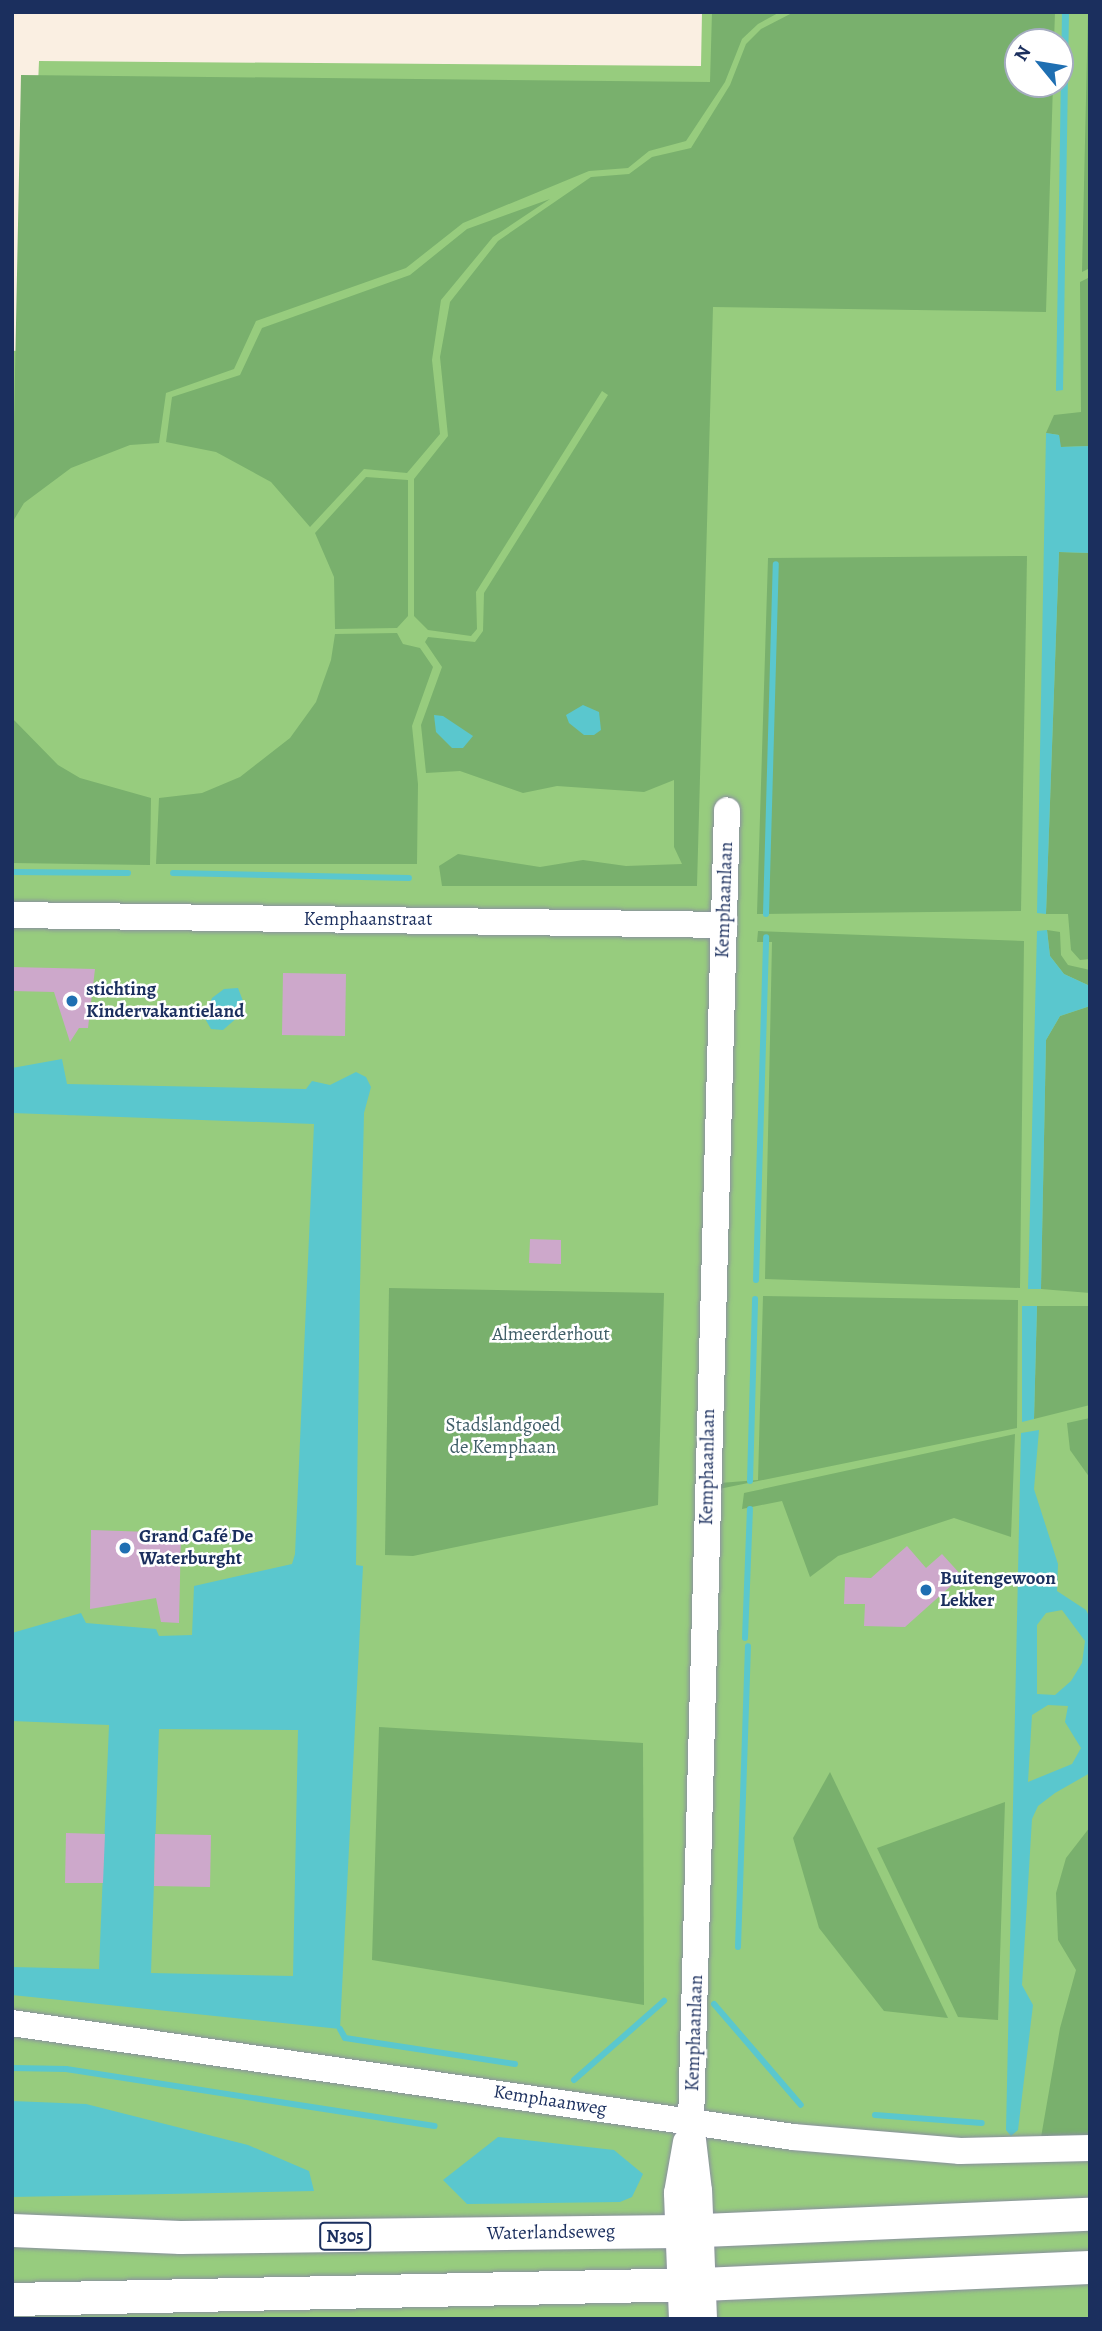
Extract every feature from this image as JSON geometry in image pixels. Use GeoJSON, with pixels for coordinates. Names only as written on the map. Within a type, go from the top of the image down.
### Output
{"type":"FeatureCollection","features":[{"type":"Feature","properties":{"kind":"main road","name":"Waterlandseweg"},"geometry":{"type":"LineString","coordinates":[[12,2230],[180,2237],[689,2231],[1090,2214]]}},
{"type":"Feature","properties":{"kind":"main road"},"geometry":{"type":"LineString","coordinates":[[12,2299],[690,2284],[1090,2267]]}},
{"type":"Feature","properties":{"kind":"street","name":"Kemphaanlaan"},"geometry":{"type":"LineString","coordinates":[[690,2284],[689,2231],[682,2156],[691,2123],[727,810]]}},
{"type":"Feature","properties":{"kind":"street","name":"Kemphaanstraat"},"geometry":{"type":"LineString","coordinates":[[12,915],[724,925]]}},
{"type":"Feature","properties":{"kind":"street","name":"Kemphaanweg"},"geometry":{"type":"LineString","coordinates":[[12,2023],[691,2123],[960,2151],[1090,2148]]}},
{"type":"Feature","properties":{"kind":"street"},"geometry":{"type":"LineString","coordinates":[[682,2319],[690,2284]]}},
{"type":"Feature","properties":{"kind":"street"},"geometry":{"type":"LineString","coordinates":[[690,2284],[704,2319]]}},
{"type":"Feature","properties":{"kind":"green space","name":"Almeerderhout"},"geometry":{"type":"Polygon","coordinates":[[[702,12],[1090,12],[1090,2319],[12,2319],[12,351],[27,350],[39,61],[701,66],[702,12]]]}},
{"type":"Feature","properties":{"kind":"green space"},"geometry":{"type":"Polygon","coordinates":[[[712,12],[780,12],[758,24],[742,39],[725,82],[686,141],[649,151],[628,168],[589,171],[463,223],[406,268],[256,321],[234,369],[166,393],[159,443],[130,445],[71,468],[24,503],[12,523],[21,75],[710,82],[712,12]]]}},
{"type":"Feature","properties":{"kind":"green space"},"geometry":{"type":"Polygon","coordinates":[[[794,12],[1055,12],[1054,28],[1004,28],[1004,98],[1053,98],[1046,312],[713,307],[697,886],[442,886],[439,866],[458,854],[540,867],[583,860],[626,866],[682,864],[674,847],[674,780],[644,792],[557,786],[523,793],[460,771],[426,773],[421,725],[442,667],[425,642],[428,637],[475,642],[483,631],[484,593],[608,395],[602,391],[476,592],[477,629],[471,636],[428,630],[414,616],[414,479],[448,436],[440,357],[450,302],[498,241],[591,177],[629,174],[652,157],[691,148],[730,85],[746,44],[761,29],[794,12]]]}},
{"type":"Feature","properties":{"kind":"green space"},"geometry":{"type":"Polygon","coordinates":[[[1088,12],[1090,268],[1082,272],[1088,12]]]}},
{"type":"Feature","properties":{"kind":"green space"},"geometry":{"type":"Polygon","coordinates":[[[550,199],[493,237],[441,300],[432,360],[440,434],[407,473],[364,469],[310,527],[271,482],[216,452],[166,442],[172,397],[240,375],[262,328],[410,275],[467,229],[550,199]]]}},
{"type":"Feature","properties":{"kind":"green space"},"geometry":{"type":"Polygon","coordinates":[[[1090,277],[1090,446],[1060,447],[1059,435],[1046,433],[1054,415],[1081,412],[1080,282],[1090,277]]]}},
{"type":"Feature","properties":{"kind":"green space"},"geometry":{"type":"Polygon","coordinates":[[[366,477],[408,480],[408,616],[397,628],[335,629],[334,577],[315,533],[366,477]]]}},
{"type":"Feature","properties":{"kind":"green space"},"geometry":{"type":"Polygon","coordinates":[[[1059,552],[1090,553],[1090,959],[1080,960],[1071,950],[1068,914],[1046,914],[1059,552]]]}},
{"type":"Feature","properties":{"kind":"green space"},"geometry":{"type":"Polygon","coordinates":[[[1027,556],[1021,911],[757,914],[768,558],[1027,556]]]}},
{"type":"Feature","properties":{"kind":"green space"},"geometry":{"type":"Polygon","coordinates":[[[397,633],[403,644],[420,648],[433,667],[412,726],[418,784],[417,864],[156,864],[159,798],[202,793],[240,777],[290,738],[316,702],[331,660],[335,634],[397,633]]]}},
{"type":"Feature","properties":{"kind":"green space"},"geometry":{"type":"Polygon","coordinates":[[[12,718],[58,765],[80,778],[151,798],[150,865],[12,863],[12,718]]]}},
{"type":"Feature","properties":{"kind":"green space"},"geometry":{"type":"Polygon","coordinates":[[[1047,930],[1060,932],[1061,955],[1068,965],[1090,970],[1090,986],[1064,974],[1050,956],[1047,930]]]}},
{"type":"Feature","properties":{"kind":"green space"},"geometry":{"type":"Polygon","coordinates":[[[758,931],[1024,941],[1020,1288],[765,1279],[772,942],[757,942],[758,931]]]}},
{"type":"Feature","properties":{"kind":"green space"},"geometry":{"type":"Polygon","coordinates":[[[1090,1006],[1090,1293],[1041,1289],[1046,1040],[1060,1016],[1090,1006]]]}},
{"type":"Feature","properties":{"kind":"green space","name":"Stadslandgoed de Kemphaan"},"geometry":{"type":"Polygon","coordinates":[[[389,1288],[664,1293],[658,1505],[413,1556],[385,1555],[389,1288]]]}},
{"type":"Feature","properties":{"kind":"green space"},"geometry":{"type":"Polygon","coordinates":[[[763,1296],[1018,1300],[1017,1428],[719,1489],[720,1483],[758,1480],[763,1296]]]}},
{"type":"Feature","properties":{"kind":"green space"},"geometry":{"type":"Polygon","coordinates":[[[1037,1306],[1090,1306],[1090,1405],[1034,1419],[1037,1306]]]}},
{"type":"Feature","properties":{"kind":"green space"},"geometry":{"type":"Polygon","coordinates":[[[1090,1418],[1090,1478],[1070,1450],[1067,1423],[1090,1418]]]}},
{"type":"Feature","properties":{"kind":"green space"},"geometry":{"type":"Polygon","coordinates":[[[1015,1434],[1011,1537],[954,1518],[838,1556],[810,1577],[782,1501],[742,1509],[744,1493],[1015,1434]]]}},
{"type":"Feature","properties":{"kind":"green space"},"geometry":{"type":"Polygon","coordinates":[[[379,1727],[643,1743],[644,2005],[372,1960],[379,1727]]]}},
{"type":"Feature","properties":{"kind":"green space"},"geometry":{"type":"Polygon","coordinates":[[[830,1772],[948,2018],[884,2011],[819,1928],[793,1838],[830,1772]]]}},
{"type":"Feature","properties":{"kind":"green space"},"geometry":{"type":"Polygon","coordinates":[[[1005,1802],[998,2020],[958,2017],[877,1848],[1005,1802]]]}},
{"type":"Feature","properties":{"kind":"green space"},"geometry":{"type":"Polygon","coordinates":[[[1090,1827],[1090,2141],[1040,2143],[1060,2028],[1076,1970],[1058,1940],[1056,1893],[1066,1858],[1090,1827]]]}},
{"type":"Feature","properties":{"kind":"water"},"geometry":{"type":"Polygon","coordinates":[[[1062,12],[1069,12],[1069,28],[1062,28],[1062,12]]]}},
{"type":"Feature","properties":{"kind":"water"},"geometry":{"type":"Polygon","coordinates":[[[1061,98],[1068,98],[1063,390],[1056,391],[1061,98]]]}},
{"type":"Feature","properties":{"kind":"water"},"geometry":{"type":"Polygon","coordinates":[[[1046,433],[1059,435],[1061,447],[1090,446],[1090,553],[1059,552],[1046,914],[1037,913],[1046,433]]]}},
{"type":"Feature","properties":{"kind":"water"},"geometry":{"type":"Polygon","coordinates":[[[583,705],[599,712],[601,730],[594,735],[584,735],[569,723],[566,715],[583,705]]]}},
{"type":"Feature","properties":{"kind":"water"},"geometry":{"type":"Polygon","coordinates":[[[434,715],[443,716],[473,736],[463,748],[452,748],[436,732],[434,715]]]}},
{"type":"Feature","properties":{"kind":"water"},"geometry":{"type":"Polygon","coordinates":[[[1047,930],[1050,956],[1064,974],[1090,986],[1090,1006],[1060,1016],[1046,1040],[1041,1289],[1028,1289],[1037,931],[1047,930]]]}},
{"type":"Feature","properties":{"kind":"water"},"geometry":{"type":"Polygon","coordinates":[[[238,988],[243,1001],[239,1016],[223,1030],[211,1029],[204,1017],[212,998],[224,989],[238,988]]]}},
{"type":"Feature","properties":{"kind":"water"},"geometry":{"type":"Polygon","coordinates":[[[62,1059],[67,1084],[306,1089],[312,1081],[330,1085],[356,1072],[366,1077],[371,1087],[364,1113],[360,1287],[356,1565],[363,1566],[340,2029],[12,1995],[12,1967],[99,1969],[109,1725],[12,1721],[12,1633],[81,1613],[86,1623],[156,1629],[159,1636],[192,1635],[194,1586],[292,1564],[295,1554],[314,1124],[12,1113],[12,1068],[62,1059]],[[159,1729],[151,1973],[293,1976],[298,1730],[159,1729]]]}},
{"type":"Feature","properties":{"kind":"water"},"geometry":{"type":"Polygon","coordinates":[[[1022,1306],[1037,1306],[1034,1419],[1022,1422],[1022,1306]]]}},
{"type":"Feature","properties":{"kind":"water"},"geometry":{"type":"Polygon","coordinates":[[[1039,1430],[1034,1489],[1058,1564],[1057,1591],[1086,1610],[1090,1618],[1090,1773],[1038,1806],[1032,1819],[1022,1985],[1033,2005],[1018,2130],[1011,2136],[1006,2130],[1021,1433],[1039,1430]],[[1062,1610],[1046,1613],[1037,1625],[1037,1694],[1055,1695],[1071,1681],[1082,1663],[1085,1641],[1062,1610]],[[1048,1705],[1032,1715],[1028,1782],[1072,1764],[1081,1748],[1065,1722],[1068,1706],[1048,1705]]]}},
{"type":"Feature","properties":{"kind":"water"},"geometry":{"type":"Polygon","coordinates":[[[12,2101],[86,2104],[248,2145],[309,2171],[314,2191],[12,2197],[12,2101]]]}},
{"type":"Feature","properties":{"kind":"water"},"geometry":{"type":"Polygon","coordinates":[[[498,2137],[614,2150],[643,2174],[632,2197],[620,2202],[467,2204],[443,2180],[498,2137]]]}},
{"type":"Feature","properties":{"kind":"building","name":"stichting Kindervakantieland"},"geometry":{"type":"Polygon","coordinates":[[[12,967],[95,969],[88,1028],[79,1028],[70,1042],[54,992],[12,991],[12,967]]]}},
{"type":"Feature","properties":{"kind":"building"},"geometry":{"type":"Polygon","coordinates":[[[283,973],[346,974],[345,1036],[282,1035],[283,973]]]}},
{"type":"Feature","properties":{"kind":"building"},"geometry":{"type":"Polygon","coordinates":[[[530,1239],[561,1240],[561,1264],[529,1263],[530,1239]]]}},
{"type":"Feature","properties":{"kind":"building"},"geometry":{"type":"Polygon","coordinates":[[[91,1530],[181,1533],[179,1623],[161,1622],[156,1598],[90,1609],[91,1530]]]}},
{"type":"Feature","properties":{"kind":"building"},"geometry":{"type":"Polygon","coordinates":[[[907,1546],[926,1568],[942,1554],[962,1576],[905,1627],[864,1626],[865,1604],[844,1604],[845,1577],[871,1578],[907,1546]]]}},
{"type":"Feature","properties":{"kind":"building"},"geometry":{"type":"Polygon","coordinates":[[[66,1833],[105,1834],[103,1883],[65,1883],[66,1833]]]}},
{"type":"Feature","properties":{"kind":"building"},"geometry":{"type":"Polygon","coordinates":[[[155,1834],[211,1835],[210,1887],[154,1886],[155,1834]]]}},
{"type":"Feature","properties":{"kind":"waterway"},"geometry":{"type":"LineString","coordinates":[[766,914],[776,564]]}},
{"type":"Feature","properties":{"kind":"waterway"},"geometry":{"type":"LineString","coordinates":[[12,872],[128,873]]}},
{"type":"Feature","properties":{"kind":"waterway"},"geometry":{"type":"LineString","coordinates":[[173,873],[409,878]]}},
{"type":"Feature","properties":{"kind":"waterway"},"geometry":{"type":"LineString","coordinates":[[756,1280],[766,937]]}},
{"type":"Feature","properties":{"kind":"waterway"},"geometry":{"type":"LineString","coordinates":[[750,1481],[755,1299]]}},
{"type":"Feature","properties":{"kind":"waterway"},"geometry":{"type":"LineString","coordinates":[[745,1638],[750,1509]]}},
{"type":"Feature","properties":{"kind":"waterway"},"geometry":{"type":"LineString","coordinates":[[738,1947],[748,1646]]}},
{"type":"Feature","properties":{"kind":"waterway"},"geometry":{"type":"LineString","coordinates":[[574,2080],[664,2001]]}},
{"type":"Feature","properties":{"kind":"waterway"},"geometry":{"type":"LineString","coordinates":[[714,2004],[801,2105]]}},
{"type":"Feature","properties":{"kind":"waterway"},"geometry":{"type":"LineString","coordinates":[[340,2029],[345,2038],[515,2064]]}},
{"type":"Feature","properties":{"kind":"waterway"},"geometry":{"type":"LineString","coordinates":[[12,2068],[66,2069],[435,2126]]}},
{"type":"Feature","properties":{"kind":"waterway"},"geometry":{"type":"LineString","coordinates":[[875,2115],[982,2123]]}},
{"type":"Feature","properties":{"kind":"place","name":"stichting Kindervakantieland"},"geometry":{"type":"Point","coordinates":[72,1001]}},
{"type":"Feature","properties":{"kind":"place","name":"Grand Café De Waterburght"},"geometry":{"type":"Point","coordinates":[125,1548]}},
{"type":"Feature","properties":{"kind":"place","name":"Buitengewoon Lekker"},"geometry":{"type":"Point","coordinates":[926,1590]}}]}
